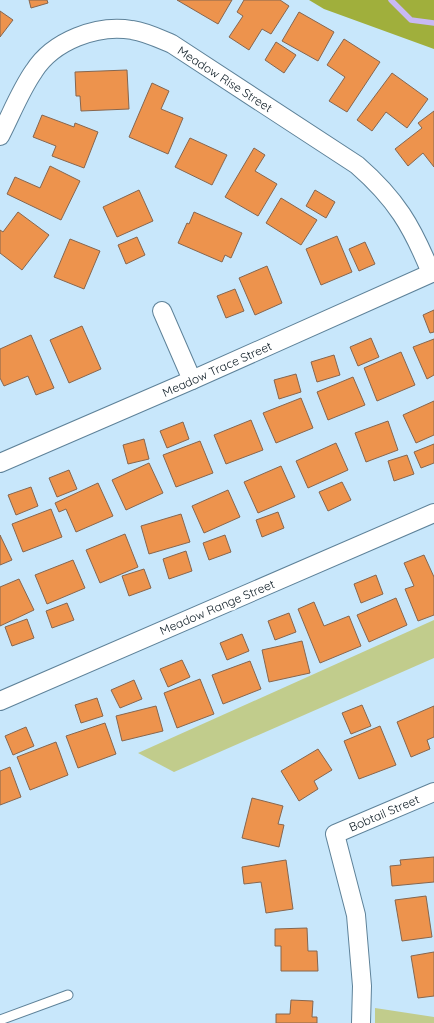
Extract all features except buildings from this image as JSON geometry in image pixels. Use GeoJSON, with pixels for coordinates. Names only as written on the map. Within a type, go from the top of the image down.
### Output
{"type":"FeatureCollection","features":[{"type":"Feature","properties":{"kind":"street","name":"Meadow Rise Street"},"geometry":{"type":"LineString","coordinates":[[0,136],[34,71],[45,58],[65,43],[86,34],[108,29],[152,34],[172,44],[357,165],[390,197],[405,218],[418,240],[433,273]]}},
{"type":"Feature","properties":{"kind":"street","name":"Meadow Trace Street"},"geometry":{"type":"LineString","coordinates":[[0,463],[433,273]]}},
{"type":"Feature","properties":{"kind":"street"},"geometry":{"type":"LineString","coordinates":[[162,312],[192,380]]}},
{"type":"Feature","properties":{"kind":"street","name":"Meadow Range Street"},"geometry":{"type":"LineString","coordinates":[[0,701],[434,513]]}},
{"type":"Feature","properties":{"kind":"street","name":"Bobtail Street"},"geometry":{"type":"LineString","coordinates":[[360,1023],[362,986],[356,915],[335,834],[434,792]]}},
{"type":"Feature","properties":{"kind":"lane"},"geometry":{"type":"LineString","coordinates":[[0,1020],[68,995]]}},
{"type":"Feature","properties":{"kind":"green space"},"geometry":{"type":"Polygon","coordinates":[[[309,0],[434,0],[434,49],[324,9],[309,0]]]}},
{"type":"Feature","properties":{"kind":"green space"},"geometry":{"type":"Polygon","coordinates":[[[434,620],[434,658],[174,772],[138,753],[434,620]]]}},
{"type":"Feature","properties":{"kind":"green space"},"geometry":{"type":"Polygon","coordinates":[[[375,1008],[434,1017],[434,1023],[375,1023],[375,1008]]]}},
{"type":"Feature","properties":{"kind":"waterway"},"geometry":{"type":"LineString","coordinates":[[391,0],[411,20],[434,23]]}}]}
